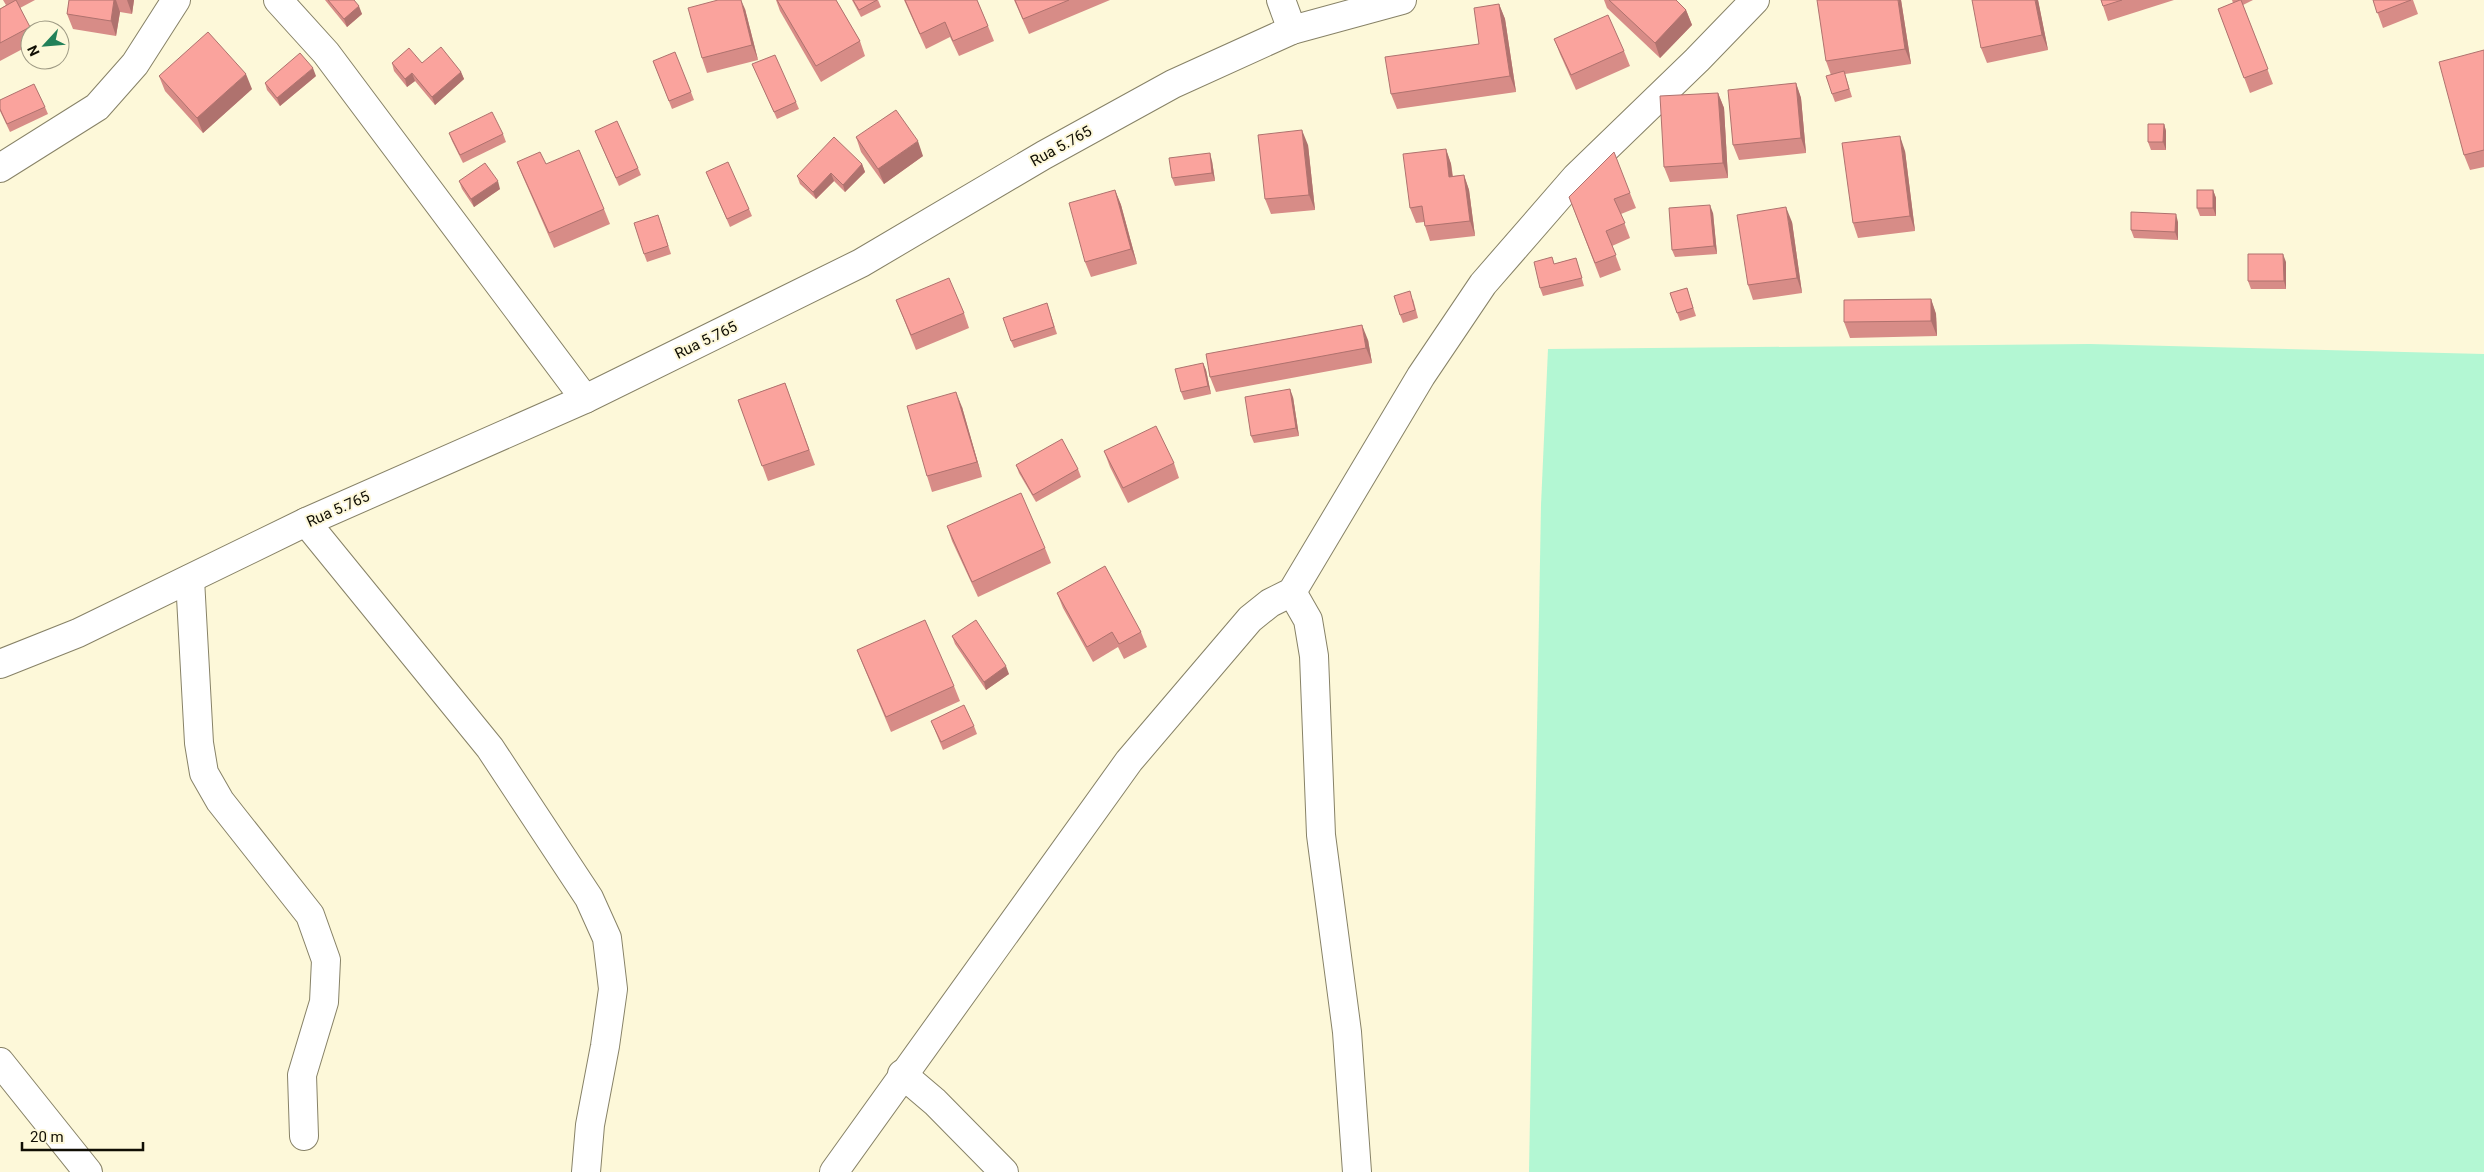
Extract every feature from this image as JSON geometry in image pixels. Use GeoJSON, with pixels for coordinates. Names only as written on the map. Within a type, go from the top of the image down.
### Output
{"type":"FeatureCollection","features":[{"type":"Feature","properties":{"kind":"street"},"geometry":{"type":"LineString","coordinates":[[0,168],[97,107],[135,64],[176,0]]}},
{"type":"Feature","properties":{"kind":"street"},"geometry":{"type":"LineString","coordinates":[[278,0],[326,53],[585,399]]}},
{"type":"Feature","properties":{"kind":"street"},"geometry":{"type":"LineString","coordinates":[[1281,0],[1292,30]]}},
{"type":"Feature","properties":{"kind":"street","name":"Rua 5.765"},"geometry":{"type":"LineString","coordinates":[[0,664],[78,633],[306,522],[585,399],[861,263],[1044,155],[1174,84],[1292,30],[1402,0]]}},
{"type":"Feature","properties":{"kind":"street"},"geometry":{"type":"LineString","coordinates":[[834,1172],[902,1074],[1129,762],[1250,620],[1270,603],[1292,592],[1421,376],[1483,284],[1576,177],[1697,60],[1755,0]]}},
{"type":"Feature","properties":{"kind":"street"},"geometry":{"type":"LineString","coordinates":[[306,522],[490,748],[589,898],[607,938],[613,989],[605,1046],[590,1125],[586,1172]]}},
{"type":"Feature","properties":{"kind":"street"},"geometry":{"type":"LineString","coordinates":[[190,579],[199,742],[204,772],[220,801],[310,915],[326,960],[324,1002],[302,1075],[304,1136]]}},
{"type":"Feature","properties":{"kind":"street"},"geometry":{"type":"LineString","coordinates":[[1292,592],[1308,620],[1314,656],[1321,835],[1347,1032],[1357,1172]]}},
{"type":"Feature","properties":{"kind":"street"},"geometry":{"type":"LineString","coordinates":[[0,1062],[88,1172]]}},
{"type":"Feature","properties":{"kind":"street"},"geometry":{"type":"LineString","coordinates":[[902,1074],[935,1102],[1004,1172]]}},
{"type":"Feature","properties":{"kind":"green space"},"geometry":{"type":"Polygon","coordinates":[[[2090,344],[2484,354],[2484,1172],[1529,1172],[1541,505],[1548,349],[2090,344]]]}},
{"type":"Feature","properties":{"kind":"building"},"geometry":{"type":"Polygon","coordinates":[[[16,0],[26,20],[20,20],[20,32],[0,43],[0,9],[16,0]]]}},
{"type":"Feature","properties":{"kind":"building"},"geometry":{"type":"Polygon","coordinates":[[[69,0],[114,0],[111,21],[67,14],[69,0]]]}},
{"type":"Feature","properties":{"kind":"building"},"geometry":{"type":"Polygon","coordinates":[[[328,0],[354,0],[359,6],[344,19],[328,0]]]}},
{"type":"Feature","properties":{"kind":"building"},"geometry":{"type":"Polygon","coordinates":[[[718,0],[741,0],[752,45],[702,58],[688,8],[718,0]]]}},
{"type":"Feature","properties":{"kind":"building"},"geometry":{"type":"Polygon","coordinates":[[[777,0],[836,0],[860,41],[816,66],[777,0]]]}},
{"type":"Feature","properties":{"kind":"building"},"geometry":{"type":"Polygon","coordinates":[[[853,0],[877,0],[859,10],[853,0]]]}},
{"type":"Feature","properties":{"kind":"building"},"geometry":{"type":"Polygon","coordinates":[[[905,0],[977,0],[988,26],[953,41],[945,22],[920,34],[905,0]]]}},
{"type":"Feature","properties":{"kind":"building"},"geometry":{"type":"Polygon","coordinates":[[[1015,0],[1069,0],[1023,19],[1015,0]]]}},
{"type":"Feature","properties":{"kind":"building"},"geometry":{"type":"Polygon","coordinates":[[[1609,0],[1676,0],[1686,10],[1655,43],[1609,0]]]}},
{"type":"Feature","properties":{"kind":"building"},"geometry":{"type":"Polygon","coordinates":[[[1817,0],[1898,0],[1905,49],[1826,61],[1817,0]]]}},
{"type":"Feature","properties":{"kind":"building"},"geometry":{"type":"Polygon","coordinates":[[[1972,0],[2035,0],[2042,35],[1981,48],[1972,0]]]}},
{"type":"Feature","properties":{"kind":"building"},"geometry":{"type":"Polygon","coordinates":[[[2101,0],[2122,0],[2103,6],[2101,0]]]}},
{"type":"Feature","properties":{"kind":"building"},"geometry":{"type":"Polygon","coordinates":[[[2241,0],[2268,69],[2244,78],[2218,9],[2241,0]]]}},
{"type":"Feature","properties":{"kind":"building"},"geometry":{"type":"Polygon","coordinates":[[[2373,0],[2411,0],[2377,13],[2373,0]]]}},
{"type":"Feature","properties":{"kind":"building"},"geometry":{"type":"Polygon","coordinates":[[[1499,4],[1510,76],[1391,94],[1385,57],[1479,44],[1474,8],[1499,4]]]}},
{"type":"Feature","properties":{"kind":"building"},"geometry":{"type":"Polygon","coordinates":[[[1608,15],[1624,51],[1571,75],[1554,39],[1608,15]]]}},
{"type":"Feature","properties":{"kind":"building"},"geometry":{"type":"Polygon","coordinates":[[[208,32],[246,74],[197,118],[159,76],[208,32]]]}},
{"type":"Feature","properties":{"kind":"building"},"geometry":{"type":"Polygon","coordinates":[[[441,47],[461,72],[432,97],[412,73],[405,79],[392,63],[409,48],[422,63],[441,47]]]}},
{"type":"Feature","properties":{"kind":"building"},"geometry":{"type":"Polygon","coordinates":[[[2484,50],[2484,150],[2464,155],[2439,62],[2484,50]]]}},
{"type":"Feature","properties":{"kind":"building"},"geometry":{"type":"Polygon","coordinates":[[[675,52],[691,92],[669,101],[653,61],[675,52]]]}},
{"type":"Feature","properties":{"kind":"building"},"geometry":{"type":"Polygon","coordinates":[[[300,53],[313,68],[277,98],[265,83],[300,53]]]}},
{"type":"Feature","properties":{"kind":"building"},"geometry":{"type":"Polygon","coordinates":[[[775,55],[796,102],[774,112],[752,64],[775,55]]]}},
{"type":"Feature","properties":{"kind":"building"},"geometry":{"type":"Polygon","coordinates":[[[1844,71],[1849,89],[1832,94],[1826,76],[1844,71]]]}},
{"type":"Feature","properties":{"kind":"building"},"geometry":{"type":"Polygon","coordinates":[[[1796,83],[1801,138],[1733,145],[1728,90],[1796,83]]]}},
{"type":"Feature","properties":{"kind":"building"},"geometry":{"type":"Polygon","coordinates":[[[34,84],[45,107],[7,124],[0,109],[0,100],[34,84]]]}},
{"type":"Feature","properties":{"kind":"building"},"geometry":{"type":"Polygon","coordinates":[[[1718,93],[1723,163],[1664,167],[1660,96],[1718,93]]]}},
{"type":"Feature","properties":{"kind":"building"},"geometry":{"type":"Polygon","coordinates":[[[896,110],[918,141],[878,169],[856,137],[896,110]]]}},
{"type":"Feature","properties":{"kind":"building"},"geometry":{"type":"Polygon","coordinates":[[[492,112],[503,134],[460,155],[449,133],[492,112]]]}},
{"type":"Feature","properties":{"kind":"building"},"geometry":{"type":"Polygon","coordinates":[[[617,121],[638,168],[616,178],[595,131],[617,121]]]}},
{"type":"Feature","properties":{"kind":"building"},"geometry":{"type":"Polygon","coordinates":[[[2148,124],[2164,124],[2163,142],[2148,142],[2148,124]]]}},
{"type":"Feature","properties":{"kind":"building"},"geometry":{"type":"Polygon","coordinates":[[[1302,130],[1309,195],[1265,199],[1258,135],[1302,130]]]}},
{"type":"Feature","properties":{"kind":"building"},"geometry":{"type":"Polygon","coordinates":[[[1900,136],[1910,216],[1853,223],[1842,143],[1900,136]]]}},
{"type":"Feature","properties":{"kind":"building"},"geometry":{"type":"Polygon","coordinates":[[[834,137],[862,164],[843,185],[831,173],[813,192],[797,176],[834,137]]]}},
{"type":"Feature","properties":{"kind":"building"},"geometry":{"type":"Polygon","coordinates":[[[1446,149],[1449,177],[1464,175],[1470,221],[1425,226],[1422,206],[1410,208],[1403,154],[1446,149]]]}},
{"type":"Feature","properties":{"kind":"building"},"geometry":{"type":"Polygon","coordinates":[[[579,150],[604,209],[549,233],[517,162],[540,152],[546,164],[579,150]]]}},
{"type":"Feature","properties":{"kind":"building"},"geometry":{"type":"Polygon","coordinates":[[[1614,152],[1630,193],[1614,199],[1625,223],[1606,231],[1616,255],[1595,263],[1569,197],[1614,152]]]}},
{"type":"Feature","properties":{"kind":"building"},"geometry":{"type":"Polygon","coordinates":[[[1210,153],[1212,173],[1172,178],[1169,158],[1210,153]]]}},
{"type":"Feature","properties":{"kind":"building"},"geometry":{"type":"Polygon","coordinates":[[[728,162],[749,209],[727,219],[706,172],[728,162]]]}},
{"type":"Feature","properties":{"kind":"building"},"geometry":{"type":"Polygon","coordinates":[[[485,163],[498,181],[471,199],[459,181],[485,163]]]}},
{"type":"Feature","properties":{"kind":"building"},"geometry":{"type":"Polygon","coordinates":[[[1115,190],[1131,249],[1085,262],[1069,203],[1115,190]]]}},
{"type":"Feature","properties":{"kind":"building"},"geometry":{"type":"Polygon","coordinates":[[[2197,190],[2213,190],[2213,208],[2197,208],[2197,190]]]}},
{"type":"Feature","properties":{"kind":"building"},"geometry":{"type":"Polygon","coordinates":[[[1710,205],[1714,246],[1672,250],[1669,208],[1710,205]]]}},
{"type":"Feature","properties":{"kind":"building"},"geometry":{"type":"Polygon","coordinates":[[[1786,207],[1797,278],[1748,285],[1737,215],[1786,207]]]}},
{"type":"Feature","properties":{"kind":"building"},"geometry":{"type":"Polygon","coordinates":[[[2131,212],[2176,214],[2175,232],[2131,230],[2131,212]]]}},
{"type":"Feature","properties":{"kind":"building"},"geometry":{"type":"Polygon","coordinates":[[[658,215],[668,246],[644,254],[634,223],[658,215]]]}},
{"type":"Feature","properties":{"kind":"building"},"geometry":{"type":"Polygon","coordinates":[[[2248,254],[2283,254],[2284,281],[2248,281],[2248,254]]]}},
{"type":"Feature","properties":{"kind":"building"},"geometry":{"type":"Polygon","coordinates":[[[1552,257],[1554,264],[1576,258],[1582,278],[1540,288],[1534,262],[1552,257]]]}},
{"type":"Feature","properties":{"kind":"building"},"geometry":{"type":"Polygon","coordinates":[[[949,278],[964,313],[911,335],[896,300],[949,278]]]}},
{"type":"Feature","properties":{"kind":"building"},"geometry":{"type":"Polygon","coordinates":[[[1687,288],[1693,308],[1677,313],[1670,293],[1687,288]]]}},
{"type":"Feature","properties":{"kind":"building"},"geometry":{"type":"Polygon","coordinates":[[[1410,291],[1415,310],[1400,315],[1394,296],[1410,291]]]}},
{"type":"Feature","properties":{"kind":"building"},"geometry":{"type":"Polygon","coordinates":[[[1931,299],[1931,321],[1844,322],[1844,300],[1931,299]]]}},
{"type":"Feature","properties":{"kind":"building"},"geometry":{"type":"Polygon","coordinates":[[[1047,303],[1054,327],[1011,341],[1003,318],[1047,303]]]}},
{"type":"Feature","properties":{"kind":"building"},"geometry":{"type":"Polygon","coordinates":[[[1362,325],[1366,348],[1210,377],[1206,354],[1362,325]]]}},
{"type":"Feature","properties":{"kind":"building"},"geometry":{"type":"Polygon","coordinates":[[[1203,363],[1208,386],[1181,392],[1175,369],[1203,363]]]}},
{"type":"Feature","properties":{"kind":"building"},"geometry":{"type":"Polygon","coordinates":[[[785,383],[809,450],[762,466],[738,400],[785,383]]]}},
{"type":"Feature","properties":{"kind":"building"},"geometry":{"type":"Polygon","coordinates":[[[1290,389],[1296,428],[1251,436],[1245,397],[1290,389]]]}},
{"type":"Feature","properties":{"kind":"building"},"geometry":{"type":"Polygon","coordinates":[[[956,392],[977,462],[927,476],[907,406],[956,392]]]}},
{"type":"Feature","properties":{"kind":"building"},"geometry":{"type":"Polygon","coordinates":[[[1156,426],[1174,463],[1123,488],[1104,451],[1156,426]]]}},
{"type":"Feature","properties":{"kind":"building"},"geometry":{"type":"Polygon","coordinates":[[[1062,439],[1078,469],[1033,495],[1016,465],[1062,439]]]}},
{"type":"Feature","properties":{"kind":"building"},"geometry":{"type":"Polygon","coordinates":[[[1021,493],[1045,548],[972,582],[947,526],[1021,493]]]}},
{"type":"Feature","properties":{"kind":"building"},"geometry":{"type":"Polygon","coordinates":[[[1105,566],[1141,632],[1119,644],[1112,632],[1087,647],[1057,593],[1105,566]]]}},
{"type":"Feature","properties":{"kind":"building"},"geometry":{"type":"Polygon","coordinates":[[[925,620],[954,686],[886,717],[857,650],[925,620]]]}},
{"type":"Feature","properties":{"kind":"building"},"geometry":{"type":"Polygon","coordinates":[[[976,620],[1006,666],[984,682],[952,636],[976,620]]]}},
{"type":"Feature","properties":{"kind":"building"},"geometry":{"type":"Polygon","coordinates":[[[964,705],[974,726],[941,742],[931,721],[964,705]]]}}]}
